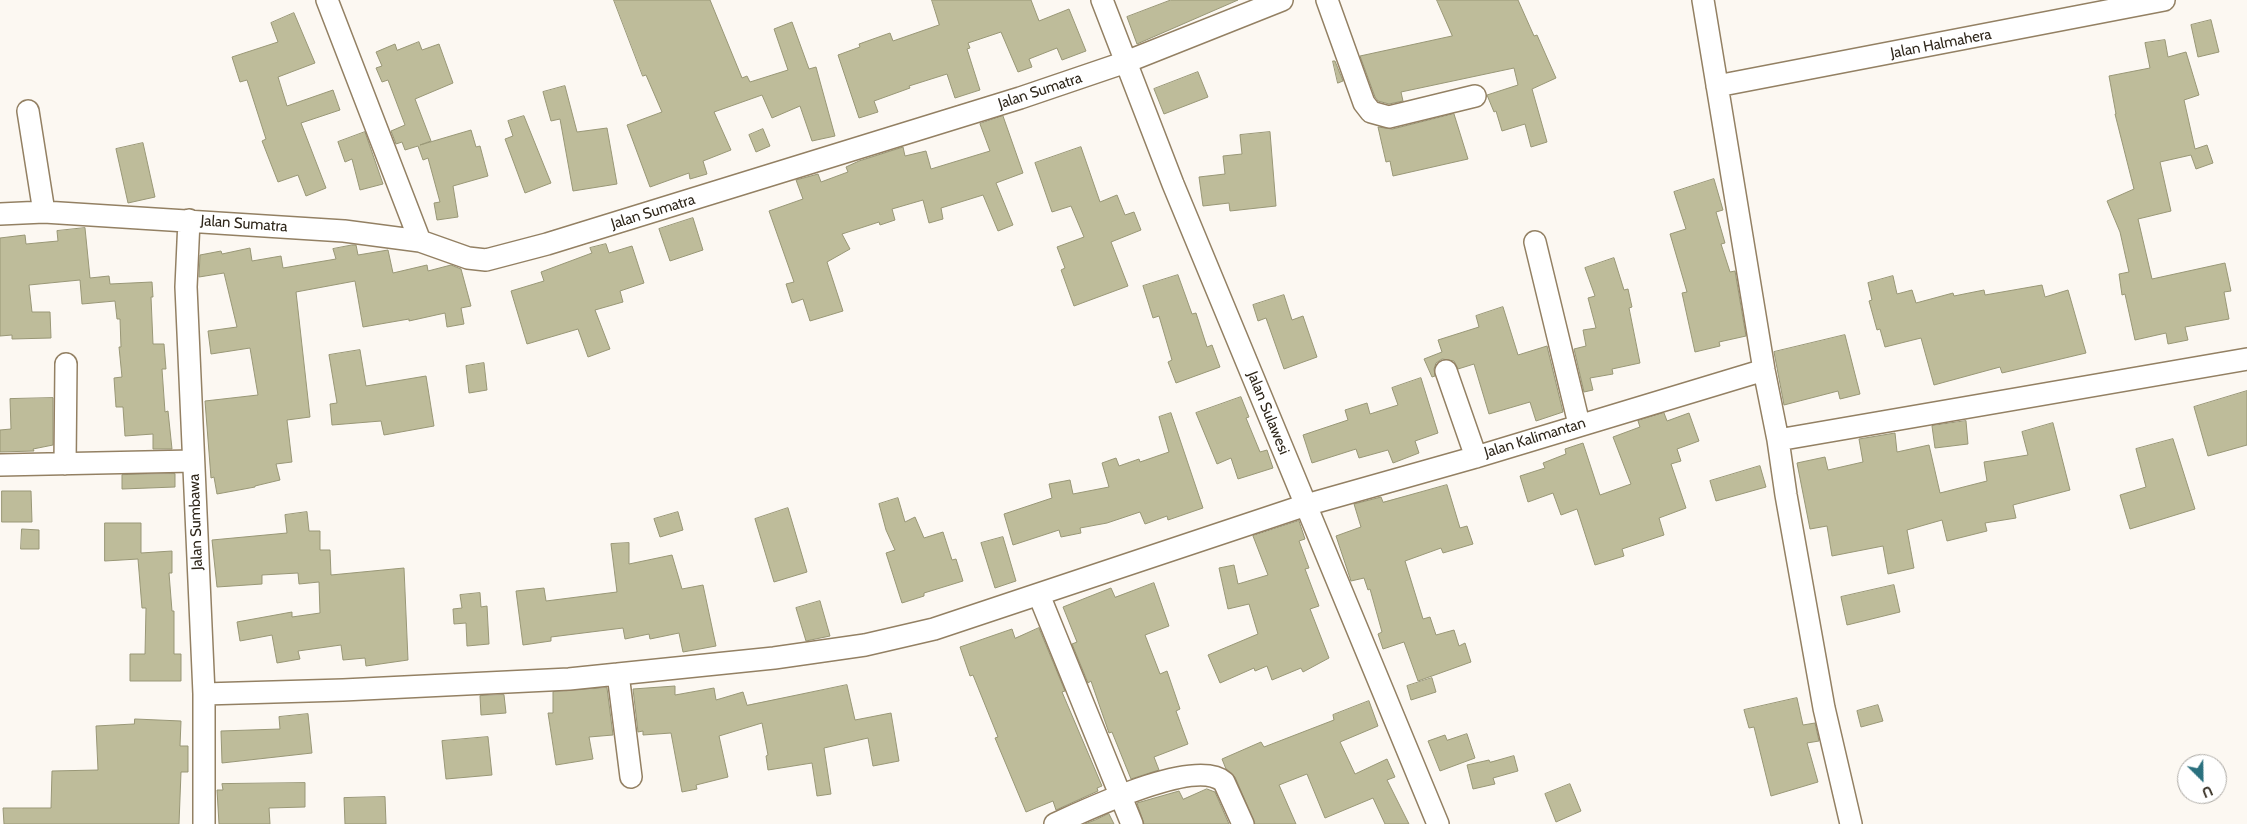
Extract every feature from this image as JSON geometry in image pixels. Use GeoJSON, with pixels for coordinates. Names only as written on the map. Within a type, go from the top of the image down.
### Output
{"type":"FeatureCollection","features":[{"type":"Feature","properties":{"kind":"street"},"geometry":{"type":"LineString","coordinates":[[327,0],[420,241]]}},
{"type":"Feature","properties":{"kind":"street","name":"Jalan Sulawesi"},"geometry":{"type":"LineString","coordinates":[[1102,0],[1173,184],[1438,824]]}},
{"type":"Feature","properties":{"kind":"street","name":"Jalan Sumatra"},"geometry":{"type":"LineString","coordinates":[[0,214],[44,212],[344,231],[420,241],[468,258],[486,260],[557,242],[1020,98],[1126,62],[1282,0]]}},
{"type":"Feature","properties":{"kind":"street"},"geometry":{"type":"LineString","coordinates":[[1327,0],[1364,103],[1371,112],[1389,117],[1475,96]]}},
{"type":"Feature","properties":{"kind":"street"},"geometry":{"type":"LineString","coordinates":[[1703,0],[1764,370],[1778,440],[1824,708],[1850,824]]}},
{"type":"Feature","properties":{"kind":"street","name":"Jalan Halmahera"},"geometry":{"type":"LineString","coordinates":[[1718,86],[2164,0]]}},
{"type":"Feature","properties":{"kind":"street"},"geometry":{"type":"LineString","coordinates":[[28,111],[44,212]]}},
{"type":"Feature","properties":{"kind":"street","name":"Jalan Sumbawa"},"geometry":{"type":"LineString","coordinates":[[189,220],[186,286],[204,694],[204,824]]}},
{"type":"Feature","properties":{"kind":"street"},"geometry":{"type":"LineString","coordinates":[[1535,242],[1579,424]]}},
{"type":"Feature","properties":{"kind":"street"},"geometry":{"type":"LineString","coordinates":[[1778,440],[2247,359]]}},
{"type":"Feature","properties":{"kind":"street"},"geometry":{"type":"LineString","coordinates":[[65,464],[66,364]]}},
{"type":"Feature","properties":{"kind":"street","name":"Jalan Kalimantan"},"geometry":{"type":"LineString","coordinates":[[204,694],[363,689],[569,679],[774,658],[865,645],[934,629],[1306,504],[1476,457],[1579,424],[1764,370]]}},
{"type":"Feature","properties":{"kind":"street"},"geometry":{"type":"LineString","coordinates":[[1446,371],[1476,457]]}},
{"type":"Feature","properties":{"kind":"street"},"geometry":{"type":"LineString","coordinates":[[0,465],[194,461]]}},
{"type":"Feature","properties":{"kind":"street"},"geometry":{"type":"LineString","coordinates":[[1039,595],[1132,824]]}},
{"type":"Feature","properties":{"kind":"street"},"geometry":{"type":"LineString","coordinates":[[618,674],[631,777]]}},
{"type":"Feature","properties":{"kind":"street"},"geometry":{"type":"LineString","coordinates":[[1056,824],[1120,794],[1183,777],[1220,778],[1228,787],[1243,824]]}},
{"type":"Feature","properties":{"kind":"building"},"geometry":{"type":"Polygon","coordinates":[[[614,0],[710,0],[742,78],[747,76],[750,82],[788,70],[774,29],[792,22],[809,69],[816,67],[835,136],[812,141],[800,106],[772,118],[762,95],[714,112],[731,150],[703,161],[707,174],[690,179],[689,173],[650,187],[627,125],[662,112],[646,75],[643,76],[614,0]]]}},
{"type":"Feature","properties":{"kind":"building"},"geometry":{"type":"Polygon","coordinates":[[[932,0],[1031,0],[1039,21],[1069,9],[1086,51],[1062,60],[1057,48],[1029,59],[1032,67],[1018,72],[1001,32],[968,43],[970,48],[967,49],[980,90],[955,98],[947,74],[909,86],[910,88],[874,101],[878,112],[859,118],[838,55],[860,47],[859,44],[890,33],[893,41],[939,25],[932,0]]]}},
{"type":"Feature","properties":{"kind":"building"},"geometry":{"type":"Polygon","coordinates":[[[1171,0],[1238,0],[1137,44],[1127,17],[1171,0]]]}},
{"type":"Feature","properties":{"kind":"building"},"geometry":{"type":"Polygon","coordinates":[[[1437,0],[1518,0],[1534,36],[1537,35],[1556,78],[1532,89],[1547,142],[1531,147],[1525,124],[1502,131],[1496,111],[1494,112],[1487,95],[1518,85],[1514,68],[1401,92],[1403,101],[1389,104],[1378,101],[1360,56],[1452,36],[1437,0]]]}},
{"type":"Feature","properties":{"kind":"building"},"geometry":{"type":"Polygon","coordinates":[[[294,13],[315,63],[278,77],[287,106],[333,90],[340,110],[301,123],[326,188],[306,196],[298,175],[278,182],[262,141],[266,139],[247,80],[240,82],[232,57],[278,42],[271,23],[294,13]]]}},
{"type":"Feature","properties":{"kind":"building"},"geometry":{"type":"Polygon","coordinates":[[[2211,20],[2219,52],[2198,57],[2191,25],[2211,20]]]}},
{"type":"Feature","properties":{"kind":"building"},"geometry":{"type":"Polygon","coordinates":[[[2165,40],[2168,57],[2186,52],[2199,95],[2184,100],[2195,149],[2207,145],[2213,163],[2196,169],[2191,155],[2160,162],[2171,211],[2138,219],[2152,279],[2225,263],[2231,291],[2224,292],[2229,319],[2185,327],[2188,340],[2168,344],[2166,333],[2135,340],[2125,294],[2122,295],[2119,274],[2129,272],[2120,232],[2107,201],[2134,189],[2115,114],[2109,76],[2150,68],[2145,43],[2165,40]]]}},
{"type":"Feature","properties":{"kind":"building"},"geometry":{"type":"Polygon","coordinates":[[[419,42],[422,50],[439,44],[453,83],[415,99],[431,141],[420,145],[471,130],[476,147],[480,146],[488,176],[453,186],[458,217],[437,220],[434,203],[440,202],[428,158],[423,160],[418,146],[405,150],[402,142],[396,144],[391,131],[405,125],[388,80],[382,82],[376,68],[382,66],[376,52],[395,44],[397,50],[419,42]]]}},
{"type":"Feature","properties":{"kind":"building"},"geometry":{"type":"Polygon","coordinates":[[[1333,61],[1335,61],[1343,81],[1338,83],[1333,61]]]}},
{"type":"Feature","properties":{"kind":"building"},"geometry":{"type":"Polygon","coordinates":[[[1198,72],[1208,97],[1164,114],[1154,89],[1198,72]]]}},
{"type":"Feature","properties":{"kind":"building"},"geometry":{"type":"Polygon","coordinates":[[[565,86],[577,132],[607,128],[617,184],[573,191],[560,119],[551,121],[543,92],[565,86]]]}},
{"type":"Feature","properties":{"kind":"building"},"geometry":{"type":"Polygon","coordinates":[[[1454,114],[1468,159],[1393,176],[1390,161],[1386,162],[1378,127],[1392,129],[1454,114]]]}},
{"type":"Feature","properties":{"kind":"building"},"geometry":{"type":"Polygon","coordinates":[[[524,116],[551,183],[525,193],[505,139],[513,136],[508,121],[524,116]]]}},
{"type":"Feature","properties":{"kind":"building"},"geometry":{"type":"Polygon","coordinates":[[[1003,116],[1023,173],[996,183],[1013,225],[998,231],[983,195],[941,208],[943,219],[929,223],[923,200],[892,209],[895,220],[880,225],[879,222],[842,234],[850,249],[827,262],[843,311],[810,321],[803,299],[792,303],[786,284],[794,282],[769,211],[803,199],[796,180],[818,174],[821,182],[848,172],[846,167],[859,161],[903,147],[905,156],[926,151],[931,169],[990,151],[980,124],[1003,116]]]}},
{"type":"Feature","properties":{"kind":"building"},"geometry":{"type":"Polygon","coordinates":[[[763,129],[770,146],[756,152],[749,135],[763,129]]]}},
{"type":"Feature","properties":{"kind":"building"},"geometry":{"type":"Polygon","coordinates":[[[365,132],[383,184],[360,190],[352,159],[345,162],[338,142],[365,132]]]}},
{"type":"Feature","properties":{"kind":"building"},"geometry":{"type":"Polygon","coordinates":[[[1270,132],[1276,206],[1230,211],[1229,203],[1203,206],[1199,177],[1225,174],[1223,156],[1242,154],[1240,135],[1270,132]]]}},
{"type":"Feature","properties":{"kind":"building"},"geometry":{"type":"Polygon","coordinates":[[[143,143],[155,197],[128,203],[116,149],[143,143]]]}},
{"type":"Feature","properties":{"kind":"building"},"geometry":{"type":"Polygon","coordinates":[[[1081,147],[1100,202],[1117,195],[1125,215],[1134,212],[1141,230],[1111,242],[1128,286],[1074,306],[1061,270],[1065,268],[1057,247],[1084,237],[1071,206],[1052,212],[1035,163],[1081,147]]]}},
{"type":"Feature","properties":{"kind":"building"},"geometry":{"type":"Polygon","coordinates":[[[1714,179],[1723,210],[1716,212],[1725,243],[1721,244],[1730,272],[1735,271],[1746,336],[1719,342],[1720,346],[1695,352],[1682,293],[1687,292],[1670,234],[1686,229],[1674,192],[1714,179]]]}},
{"type":"Feature","properties":{"kind":"building"},"geometry":{"type":"Polygon","coordinates":[[[693,218],[703,250],[670,261],[659,229],[693,218]]]}},
{"type":"Feature","properties":{"kind":"building"},"geometry":{"type":"Polygon","coordinates":[[[85,228],[90,278],[109,276],[110,284],[152,282],[153,344],[164,344],[166,369],[162,369],[165,412],[168,411],[172,449],[153,449],[153,434],[125,436],[123,407],[116,407],[114,378],[122,377],[119,347],[121,347],[120,319],[117,319],[115,301],[82,304],[80,280],[29,285],[32,312],[50,312],[51,338],[12,339],[12,335],[0,336],[0,238],[25,235],[26,244],[58,241],[57,231],[85,228]]]}},
{"type":"Feature","properties":{"kind":"building"},"geometry":{"type":"Polygon","coordinates":[[[606,244],[609,253],[632,246],[644,283],[620,291],[623,302],[595,310],[610,349],[588,357],[578,329],[527,344],[511,291],[544,281],[541,272],[592,253],[590,248],[606,244]]]}},
{"type":"Feature","properties":{"kind":"building"},"geometry":{"type":"Polygon","coordinates":[[[356,245],[358,255],[388,250],[393,273],[427,265],[428,271],[451,265],[461,269],[471,306],[461,308],[464,324],[447,327],[445,313],[409,321],[409,319],[363,327],[355,281],[296,292],[310,417],[287,420],[292,462],[276,464],[280,480],[217,494],[214,477],[211,478],[205,401],[258,395],[250,348],[211,354],[208,331],[237,327],[224,273],[199,277],[200,255],[221,251],[222,254],[250,248],[252,261],[281,256],[283,268],[336,259],[333,249],[356,245]]]}},
{"type":"Feature","properties":{"kind":"building"},"geometry":{"type":"Polygon","coordinates":[[[1614,258],[1624,290],[1628,289],[1632,307],[1629,308],[1640,363],[1612,369],[1613,374],[1590,378],[1593,390],[1584,392],[1574,349],[1586,346],[1583,330],[1596,328],[1588,298],[1595,296],[1585,268],[1614,258]]]}},
{"type":"Feature","properties":{"kind":"building"},"geometry":{"type":"Polygon","coordinates":[[[1178,275],[1192,314],[1196,313],[1207,347],[1212,345],[1220,367],[1176,383],[1168,362],[1172,360],[1159,316],[1153,318],[1143,286],[1178,275]]]}},
{"type":"Feature","properties":{"kind":"building"},"geometry":{"type":"Polygon","coordinates":[[[1893,276],[1897,294],[1912,290],[1916,303],[1953,293],[1954,296],[1984,290],[1985,295],[2042,285],[2045,297],[2068,290],[2086,353],[2002,373],[2000,367],[1934,385],[1921,338],[1885,347],[1880,329],[1877,330],[1869,301],[1872,300],[1868,283],[1893,276]]]}},
{"type":"Feature","properties":{"kind":"building"},"geometry":{"type":"Polygon","coordinates":[[[1284,295],[1292,320],[1303,316],[1317,357],[1284,369],[1266,318],[1258,321],[1253,305],[1284,295]]]}},
{"type":"Feature","properties":{"kind":"building"},"geometry":{"type":"Polygon","coordinates":[[[1503,307],[1518,355],[1547,346],[1563,412],[1536,421],[1530,402],[1489,414],[1474,364],[1458,369],[1454,361],[1442,359],[1436,363],[1434,369],[1435,376],[1432,377],[1424,359],[1442,352],[1438,340],[1479,327],[1476,316],[1503,307]]]}},
{"type":"Feature","properties":{"kind":"building"},"geometry":{"type":"Polygon","coordinates":[[[1845,335],[1860,394],[1840,399],[1838,391],[1784,405],[1774,352],[1845,335]]]}},
{"type":"Feature","properties":{"kind":"building"},"geometry":{"type":"Polygon","coordinates":[[[360,350],[366,386],[426,376],[434,426],[384,435],[381,421],[332,425],[330,404],[337,403],[329,355],[360,350]]]}},
{"type":"Feature","properties":{"kind":"building"},"geometry":{"type":"Polygon","coordinates":[[[484,363],[487,390],[469,393],[466,366],[484,363]]]}},
{"type":"Feature","properties":{"kind":"building"},"geometry":{"type":"Polygon","coordinates":[[[1421,378],[1438,433],[1415,441],[1419,453],[1393,463],[1388,450],[1359,458],[1356,449],[1312,463],[1303,435],[1348,420],[1345,410],[1367,403],[1370,414],[1398,405],[1392,388],[1421,378]]]}},
{"type":"Feature","properties":{"kind":"building"},"geometry":{"type":"Polygon","coordinates":[[[2247,391],[2247,445],[2208,456],[2194,407],[2247,391]]]}},
{"type":"Feature","properties":{"kind":"building"},"geometry":{"type":"Polygon","coordinates":[[[1241,397],[1249,417],[1246,418],[1260,452],[1267,450],[1273,468],[1238,479],[1231,458],[1217,464],[1196,413],[1241,397]]]}},
{"type":"Feature","properties":{"kind":"building"},"geometry":{"type":"Polygon","coordinates":[[[53,398],[53,445],[33,449],[34,451],[0,452],[0,430],[11,429],[10,399],[53,398]]]}},
{"type":"Feature","properties":{"kind":"building"},"geometry":{"type":"Polygon","coordinates":[[[1171,413],[1203,508],[1168,520],[1167,516],[1145,524],[1140,512],[1107,523],[1080,528],[1081,533],[1061,537],[1059,530],[1013,545],[1004,514],[1052,498],[1049,484],[1070,480],[1073,494],[1109,487],[1102,463],[1116,458],[1119,466],[1139,459],[1140,462],[1169,452],[1159,417],[1171,413]]]}},
{"type":"Feature","properties":{"kind":"building"},"geometry":{"type":"Polygon","coordinates":[[[1664,413],[1667,421],[1689,413],[1699,441],[1677,449],[1681,461],[1671,464],[1686,508],[1659,518],[1664,535],[1622,549],[1624,556],[1595,565],[1577,509],[1561,515],[1553,493],[1528,502],[1520,476],[1545,468],[1543,463],[1566,454],[1565,449],[1583,443],[1600,495],[1631,484],[1613,437],[1640,427],[1638,421],[1664,413]]]}},
{"type":"Feature","properties":{"kind":"building"},"geometry":{"type":"Polygon","coordinates":[[[1966,421],[1968,444],[1935,448],[1932,426],[1966,421]]]}},
{"type":"Feature","properties":{"kind":"building"},"geometry":{"type":"Polygon","coordinates":[[[2053,423],[2070,490],[2013,505],[2016,518],[1985,523],[1987,531],[1947,541],[1942,520],[1907,530],[1914,568],[1888,574],[1883,546],[1832,556],[1827,526],[1810,529],[1797,463],[1825,457],[1828,470],[1863,462],[1859,439],[1895,433],[1897,452],[1929,445],[1940,493],[1987,481],[1984,462],[2028,455],[2022,432],[2053,423]]]}},
{"type":"Feature","properties":{"kind":"building"},"geometry":{"type":"Polygon","coordinates":[[[2173,439],[2195,509],[2130,529],[2120,495],[2146,487],[2136,449],[2173,439]]]}},
{"type":"Feature","properties":{"kind":"building"},"geometry":{"type":"Polygon","coordinates":[[[1760,466],[1766,487],[1716,501],[1710,481],[1760,466]]]}},
{"type":"Feature","properties":{"kind":"building"},"geometry":{"type":"Polygon","coordinates":[[[175,474],[175,487],[122,489],[122,475],[175,474]]]}},
{"type":"Feature","properties":{"kind":"building"},"geometry":{"type":"Polygon","coordinates":[[[1447,485],[1460,528],[1467,526],[1473,544],[1443,553],[1441,548],[1405,561],[1423,619],[1430,617],[1436,635],[1454,630],[1459,646],[1465,643],[1471,662],[1418,681],[1404,642],[1383,649],[1378,634],[1382,632],[1370,589],[1368,590],[1364,578],[1351,581],[1336,536],[1361,527],[1354,504],[1381,497],[1383,502],[1447,485]]]}},
{"type":"Feature","properties":{"kind":"building"},"geometry":{"type":"Polygon","coordinates":[[[2,491],[31,491],[32,522],[2,522],[2,491]]]}},
{"type":"Feature","properties":{"kind":"building"},"geometry":{"type":"Polygon","coordinates":[[[898,498],[905,522],[915,517],[924,538],[943,532],[952,560],[956,559],[963,581],[924,593],[924,596],[902,603],[886,553],[895,550],[886,530],[879,504],[898,498]]]}},
{"type":"Feature","properties":{"kind":"building"},"geometry":{"type":"Polygon","coordinates":[[[788,508],[807,572],[774,582],[755,519],[788,508]]]}},
{"type":"Feature","properties":{"kind":"building"},"geometry":{"type":"Polygon","coordinates":[[[307,512],[309,531],[320,531],[320,550],[330,550],[331,575],[404,568],[408,660],[366,666],[365,658],[343,660],[341,645],[298,651],[300,659],[277,663],[272,635],[240,641],[237,622],[292,612],[292,617],[320,613],[319,582],[299,584],[298,573],[262,575],[262,584],[217,587],[212,540],[287,533],[285,515],[307,512]]]}},
{"type":"Feature","properties":{"kind":"building"},"geometry":{"type":"Polygon","coordinates":[[[678,512],[683,530],[660,537],[654,519],[678,512]]]}},
{"type":"Feature","properties":{"kind":"building"},"geometry":{"type":"Polygon","coordinates":[[[1299,521],[1305,539],[1299,541],[1309,568],[1305,569],[1319,606],[1310,609],[1329,658],[1303,672],[1301,668],[1272,680],[1267,666],[1255,671],[1254,668],[1220,683],[1208,655],[1258,634],[1249,604],[1228,609],[1219,568],[1234,565],[1238,584],[1268,575],[1253,536],[1299,521]]]}},
{"type":"Feature","properties":{"kind":"building"},"geometry":{"type":"Polygon","coordinates":[[[105,523],[141,523],[141,553],[172,551],[172,573],[169,573],[172,611],[174,611],[174,654],[181,654],[181,681],[130,681],[130,654],[145,654],[146,608],[142,608],[138,559],[105,561],[105,523]]]}},
{"type":"Feature","properties":{"kind":"building"},"geometry":{"type":"Polygon","coordinates":[[[22,529],[39,530],[39,549],[21,549],[22,529]]]}},
{"type":"Feature","properties":{"kind":"building"},"geometry":{"type":"Polygon","coordinates":[[[1003,537],[1016,581],[995,588],[981,543],[1003,537]]]}},
{"type":"Feature","properties":{"kind":"building"},"geometry":{"type":"Polygon","coordinates":[[[629,543],[629,564],[672,555],[682,589],[703,585],[716,646],[683,652],[679,633],[650,639],[649,634],[625,639],[623,628],[551,637],[551,641],[523,645],[516,591],[544,588],[546,601],[617,592],[611,544],[629,543]]]}},
{"type":"Feature","properties":{"kind":"building"},"geometry":{"type":"Polygon","coordinates":[[[1154,583],[1169,626],[1145,635],[1160,674],[1167,671],[1180,709],[1176,711],[1188,744],[1154,757],[1159,770],[1131,779],[1112,732],[1109,733],[1091,681],[1088,683],[1072,644],[1077,642],[1063,607],[1111,588],[1115,597],[1154,583]]]}},
{"type":"Feature","properties":{"kind":"building"},"geometry":{"type":"Polygon","coordinates":[[[1894,585],[1900,612],[1847,625],[1841,597],[1894,585]]]}},
{"type":"Feature","properties":{"kind":"building"},"geometry":{"type":"Polygon","coordinates":[[[480,593],[481,607],[487,606],[489,644],[467,646],[466,623],[454,624],[453,609],[462,608],[460,595],[480,593]]]}},
{"type":"Feature","properties":{"kind":"building"},"geometry":{"type":"Polygon","coordinates":[[[820,601],[830,636],[806,641],[796,608],[820,601]]]}},
{"type":"Feature","properties":{"kind":"building"},"geometry":{"type":"Polygon","coordinates":[[[1039,628],[1065,691],[1062,692],[1102,786],[1097,788],[1098,791],[1056,810],[1053,801],[1026,812],[995,738],[998,737],[973,675],[970,676],[960,647],[1012,629],[1015,638],[1039,628]]]}},
{"type":"Feature","properties":{"kind":"building"},"geometry":{"type":"Polygon","coordinates":[[[1432,678],[1436,692],[1411,700],[1407,686],[1432,678]]]}},
{"type":"Feature","properties":{"kind":"building"},"geometry":{"type":"Polygon","coordinates":[[[847,685],[855,720],[891,713],[899,761],[873,766],[868,738],[824,748],[831,794],[817,796],[812,763],[768,770],[766,756],[768,755],[762,723],[719,736],[728,777],[696,785],[697,789],[682,792],[671,733],[643,735],[643,731],[638,732],[633,689],[675,686],[675,695],[714,688],[716,700],[743,692],[747,705],[847,685]]]}},
{"type":"Feature","properties":{"kind":"building"},"geometry":{"type":"Polygon","coordinates":[[[607,688],[613,735],[589,737],[593,759],[556,765],[548,713],[553,713],[553,692],[607,688]]]}},
{"type":"Feature","properties":{"kind":"building"},"geometry":{"type":"Polygon","coordinates":[[[504,695],[506,713],[481,715],[480,696],[504,695]]]}},
{"type":"Feature","properties":{"kind":"building"},"geometry":{"type":"Polygon","coordinates":[[[1797,698],[1803,725],[1815,723],[1819,741],[1807,743],[1818,782],[1771,796],[1754,727],[1749,728],[1744,710],[1797,698]]]}},
{"type":"Feature","properties":{"kind":"building"},"geometry":{"type":"Polygon","coordinates":[[[1369,701],[1378,726],[1340,742],[1355,774],[1387,759],[1395,777],[1387,780],[1409,824],[1385,824],[1373,798],[1325,818],[1307,774],[1279,785],[1296,824],[1255,824],[1235,777],[1226,769],[1222,759],[1261,742],[1264,747],[1334,720],[1333,715],[1369,701]]]}},
{"type":"Feature","properties":{"kind":"building"},"geometry":{"type":"Polygon","coordinates":[[[1878,705],[1883,721],[1861,727],[1857,711],[1878,705]]]}},
{"type":"Feature","properties":{"kind":"building"},"geometry":{"type":"Polygon","coordinates":[[[308,714],[312,753],[222,763],[221,731],[280,729],[279,717],[308,714]]]}},
{"type":"Feature","properties":{"kind":"building"},"geometry":{"type":"Polygon","coordinates":[[[135,719],[181,721],[180,746],[188,746],[188,772],[181,772],[179,824],[4,824],[3,808],[51,808],[52,771],[98,770],[96,726],[134,724],[135,719]]]}},
{"type":"Feature","properties":{"kind":"building"},"geometry":{"type":"Polygon","coordinates":[[[1467,734],[1475,758],[1440,771],[1428,741],[1445,735],[1447,740],[1467,734]]]}},
{"type":"Feature","properties":{"kind":"building"},"geometry":{"type":"Polygon","coordinates":[[[488,737],[492,775],[446,779],[442,741],[488,737]]]}},
{"type":"Feature","properties":{"kind":"building"},"geometry":{"type":"Polygon","coordinates":[[[1514,756],[1518,771],[1493,778],[1495,784],[1473,789],[1467,765],[1514,756]]]}},
{"type":"Feature","properties":{"kind":"building"},"geometry":{"type":"Polygon","coordinates":[[[305,783],[305,807],[269,808],[270,824],[219,824],[217,790],[223,790],[222,784],[305,783]]]}},
{"type":"Feature","properties":{"kind":"building"},"geometry":{"type":"Polygon","coordinates":[[[1570,784],[1581,811],[1556,822],[1545,794],[1570,784]]]}},
{"type":"Feature","properties":{"kind":"building"},"geometry":{"type":"Polygon","coordinates":[[[1207,789],[1215,792],[1229,824],[1144,824],[1137,803],[1179,791],[1183,799],[1207,789]]]}},
{"type":"Feature","properties":{"kind":"building"},"geometry":{"type":"Polygon","coordinates":[[[385,797],[386,824],[345,824],[344,798],[385,797]]]}},
{"type":"Feature","properties":{"kind":"building"},"geometry":{"type":"Polygon","coordinates":[[[1109,814],[1114,824],[1085,824],[1095,820],[1109,814]]]}}]}
